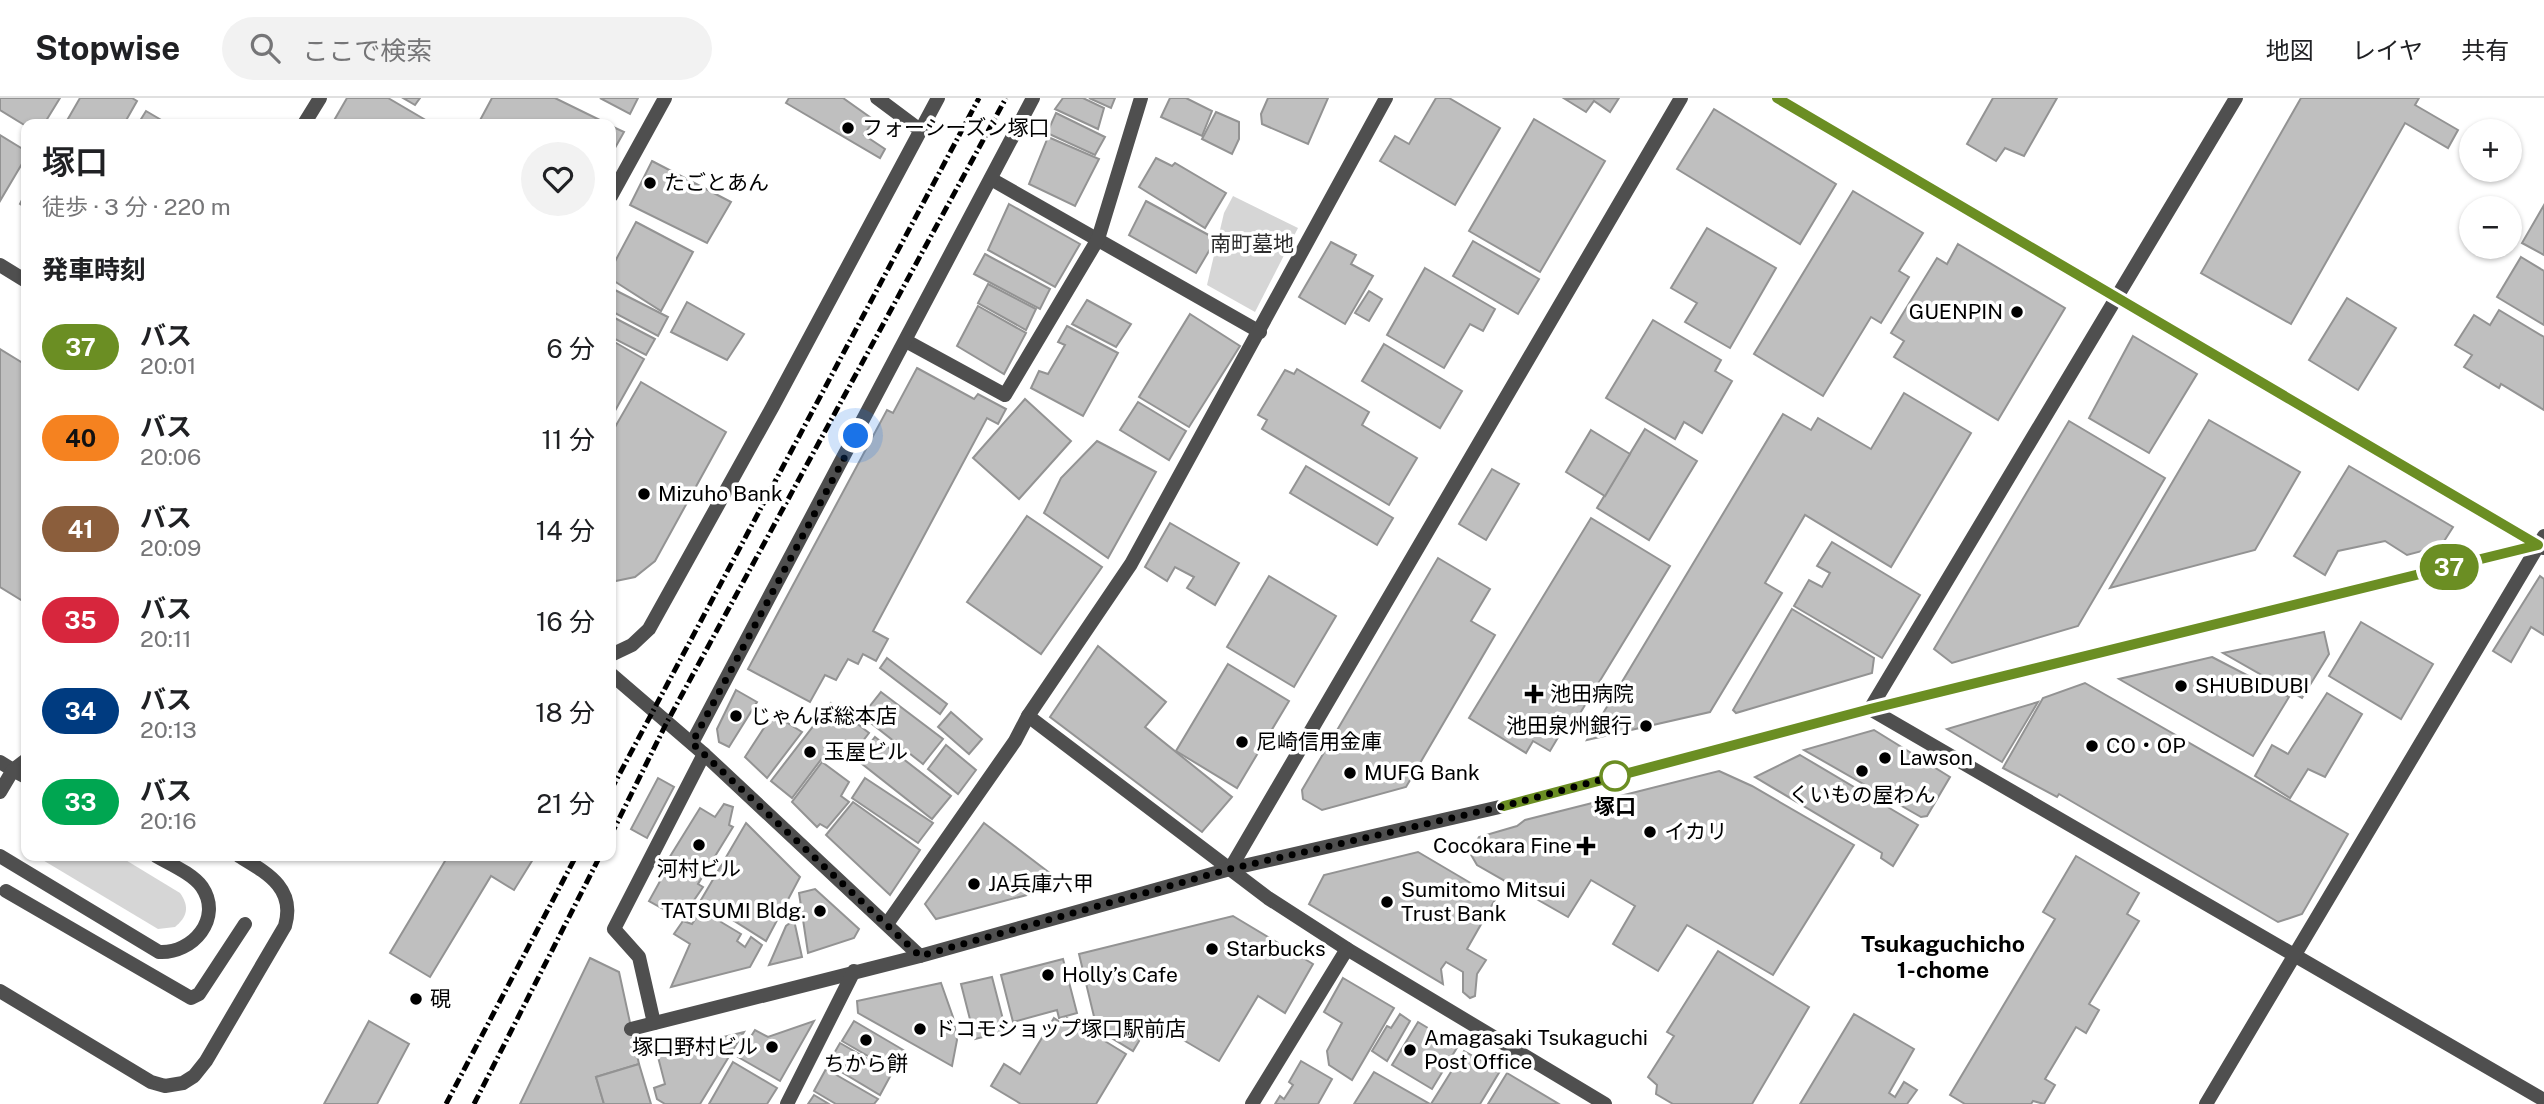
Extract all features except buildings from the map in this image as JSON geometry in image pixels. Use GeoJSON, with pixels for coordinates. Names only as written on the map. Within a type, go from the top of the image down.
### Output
{"type":"FeatureCollection","features":[{"type":"Feature","properties":{"kind":"street"},"geometry":{"type":"LineString","coordinates":[[307,119],[320,98]]}},
{"type":"Feature","properties":{"kind":"street"},"geometry":{"type":"LineString","coordinates":[[616,186],[664,98]]}},
{"type":"Feature","properties":{"kind":"street"},"geometry":{"type":"LineString","coordinates":[[877,98],[920,130]]}},
{"type":"Feature","properties":{"kind":"street"},"geometry":{"type":"LineString","coordinates":[[616,653],[632,645],[649,629],[773,406],[938,98]]}},
{"type":"Feature","properties":{"kind":"street"},"geometry":{"type":"LineString","coordinates":[[692,743],[1033,98]]}},
{"type":"Feature","properties":{"kind":"street"},"geometry":{"type":"LineString","coordinates":[[906,341],[1005,395],[1098,239],[1141,98]]}},
{"type":"Feature","properties":{"kind":"street"},"geometry":{"type":"LineString","coordinates":[[887,924],[1015,741],[1028,716],[1131,564],[1386,98]]}},
{"type":"Feature","properties":{"kind":"street"},"geometry":{"type":"LineString","coordinates":[[1230,869],[1681,98]]}},
{"type":"Feature","properties":{"kind":"street"},"geometry":{"type":"LineString","coordinates":[[1777,98],[2542,543]]}},
{"type":"Feature","properties":{"kind":"street"},"geometry":{"type":"LineString","coordinates":[[1870,709],[2236,98]]}},
{"type":"Feature","properties":{"kind":"street"},"geometry":{"type":"LineString","coordinates":[[991,179],[1260,332]]}},
{"type":"Feature","properties":{"kind":"street"},"geometry":{"type":"LineString","coordinates":[[0,265],[21,278]]}},
{"type":"Feature","properties":{"kind":"street"},"geometry":{"type":"LineString","coordinates":[[631,1029],[920,956],[1230,869],[1504,806],[1870,709],[2542,543]]}},
{"type":"Feature","properties":{"kind":"street"},"geometry":{"type":"LineString","coordinates":[[2206,1104],[2542,543]]}},
{"type":"Feature","properties":{"kind":"street"},"geometry":{"type":"LineString","coordinates":[[616,678],[692,743],[920,956]]}},
{"type":"Feature","properties":{"kind":"street"},"geometry":{"type":"LineString","coordinates":[[1870,709],[2544,1100]]}},
{"type":"Feature","properties":{"kind":"street"},"geometry":{"type":"LineString","coordinates":[[1028,716],[1230,869],[1347,949],[1605,1104]]}},
{"type":"Feature","properties":{"kind":"street"},"geometry":{"type":"LineString","coordinates":[[654,1023],[639,957],[614,929],[704,754]]}},
{"type":"Feature","properties":{"kind":"street"},"geometry":{"type":"LineString","coordinates":[[0,792],[13,770]]}},
{"type":"Feature","properties":{"kind":"street"},"geometry":{"type":"LineString","coordinates":[[0,856],[159,952],[170,953],[190,944],[199,935],[210,912],[208,897],[199,883],[164,861]]}},
{"type":"Feature","properties":{"kind":"street"},"geometry":{"type":"LineString","coordinates":[[0,991],[151,1082],[164,1086],[183,1083],[206,1061],[285,926],[289,913],[277,880],[247,861]]}},
{"type":"Feature","properties":{"kind":"street"},"geometry":{"type":"LineString","coordinates":[[6,891],[191,998],[199,994],[245,923]]}},
{"type":"Feature","properties":{"kind":"street"},"geometry":{"type":"LineString","coordinates":[[1252,1104],[1347,949]]}},
{"type":"Feature","properties":{"kind":"street"},"geometry":{"type":"LineString","coordinates":[[787,1104],[854,971]]}},
{"type":"Feature","properties":{"kind":"green space","name":"南町墓地"},"geometry":{"type":"Polygon","coordinates":[[[1233,196],[1298,228],[1255,312],[1207,285],[1224,213],[1233,196]]]}},
{"type":"Feature","properties":{"kind":"green space"},"geometry":{"type":"Polygon","coordinates":[[[44,861],[127,861],[180,893],[185,903],[184,916],[175,927],[158,929],[44,861]]]}},
{"type":"Feature","properties":{"kind":"railway"},"geometry":{"type":"LineString","coordinates":[[616,781],[979,98]]}},
{"type":"Feature","properties":{"kind":"railway"},"geometry":{"type":"LineString","coordinates":[[616,825],[666,724],[1006,98]]}},
{"type":"Feature","properties":{"kind":"railway"},"geometry":{"type":"LineString","coordinates":[[446,1104],[573,861]]}},
{"type":"Feature","properties":{"kind":"railway"},"geometry":{"type":"LineString","coordinates":[[474,1104],[597,861]]}},
{"type":"Feature","properties":{"kind":"bus line","name":"37"},"geometry":{"type":"LineString","coordinates":[[1504,806],[1870,709],[2538,545],[2119,296],[1777,98]]}},
{"type":"Feature","properties":{"kind":"place","name":"フォーシーズン塚口"},"geometry":{"type":"Point","coordinates":[848,128]}},
{"type":"Feature","properties":{"kind":"place","name":"たごとあん"},"geometry":{"type":"Point","coordinates":[650,183]}},
{"type":"Feature","properties":{"kind":"place","name":"GUENPIN"},"geometry":{"type":"Point","coordinates":[2017,312]}},
{"type":"Feature","properties":{"kind":"place","name":"Mizuho Bank"},"geometry":{"type":"Point","coordinates":[644,494]}},
{"type":"Feature","properties":{"kind":"place","name":"SHUBIDUBI"},"geometry":{"type":"Point","coordinates":[2181,686]}},
{"type":"Feature","properties":{"kind":"place","name":"池田病院"},"geometry":{"type":"Point","coordinates":[1534,694]}},
{"type":"Feature","properties":{"kind":"place","name":"じゃんぼ総本店"},"geometry":{"type":"Point","coordinates":[736,716]}},
{"type":"Feature","properties":{"kind":"place","name":"池田泉州銀行"},"geometry":{"type":"Point","coordinates":[1646,726]}},
{"type":"Feature","properties":{"kind":"place","name":"尼崎信用金庫"},"geometry":{"type":"Point","coordinates":[1242,742]}},
{"type":"Feature","properties":{"kind":"place","name":"CO・OP"},"geometry":{"type":"Point","coordinates":[2092,746]}},
{"type":"Feature","properties":{"kind":"place","name":"玉屋ビル"},"geometry":{"type":"Point","coordinates":[810,752]}},
{"type":"Feature","properties":{"kind":"place","name":"Lawson"},"geometry":{"type":"Point","coordinates":[1885,758]}},
{"type":"Feature","properties":{"kind":"place","name":"くいもの屋わん"},"geometry":{"type":"Point","coordinates":[1862,771]}},
{"type":"Feature","properties":{"kind":"place","name":"MUFG Bank"},"geometry":{"type":"Point","coordinates":[1350,773]}},
{"type":"Feature","properties":{"kind":"place","name":"塚口"},"geometry":{"type":"Point","coordinates":[1615,776]}},
{"type":"Feature","properties":{"kind":"place","name":"イカリ"},"geometry":{"type":"Point","coordinates":[1650,832]}},
{"type":"Feature","properties":{"kind":"place","name":"河村ビル"},"geometry":{"type":"Point","coordinates":[699,845]}},
{"type":"Feature","properties":{"kind":"place","name":"Cocokara Fine"},"geometry":{"type":"Point","coordinates":[1586,846]}},
{"type":"Feature","properties":{"kind":"place","name":"JA兵庫六甲"},"geometry":{"type":"Point","coordinates":[974,884]}},
{"type":"Feature","properties":{"kind":"place","name":"Sumitomo Mitsui Trust Bank"},"geometry":{"type":"Point","coordinates":[1387,902]}},
{"type":"Feature","properties":{"kind":"place","name":"TATSUMI Bldg."},"geometry":{"type":"Point","coordinates":[820,911]}},
{"type":"Feature","properties":{"kind":"place","name":"Starbucks"},"geometry":{"type":"Point","coordinates":[1212,949]}},
{"type":"Feature","properties":{"kind":"place","name":"Holly’s Cafe"},"geometry":{"type":"Point","coordinates":[1048,975]}},
{"type":"Feature","properties":{"kind":"place","name":"硯"},"geometry":{"type":"Point","coordinates":[416,999]}},
{"type":"Feature","properties":{"kind":"place","name":"ドコモショップ塚口駅前店"},"geometry":{"type":"Point","coordinates":[920,1029]}},
{"type":"Feature","properties":{"kind":"place","name":"ちから餅"},"geometry":{"type":"Point","coordinates":[866,1040]}},
{"type":"Feature","properties":{"kind":"place","name":"塚口野村ビル"},"geometry":{"type":"Point","coordinates":[772,1047]}},
{"type":"Feature","properties":{"kind":"place","name":"Amagasaki Tsukaguchi Post Office"},"geometry":{"type":"Point","coordinates":[1410,1050]}},
{"type":"Feature","properties":{"kind":"district","name":"Tsukaguchicho 1-chome"},"geometry":{"type":"Point","coordinates":[1943,957]}},
{"type":"Feature","properties":{"kind":"route"},"geometry":{"type":"LineString","coordinates":[[856,436],[692,743],[920,956],[1230,869],[1504,806],[1615,776]]}}]}
